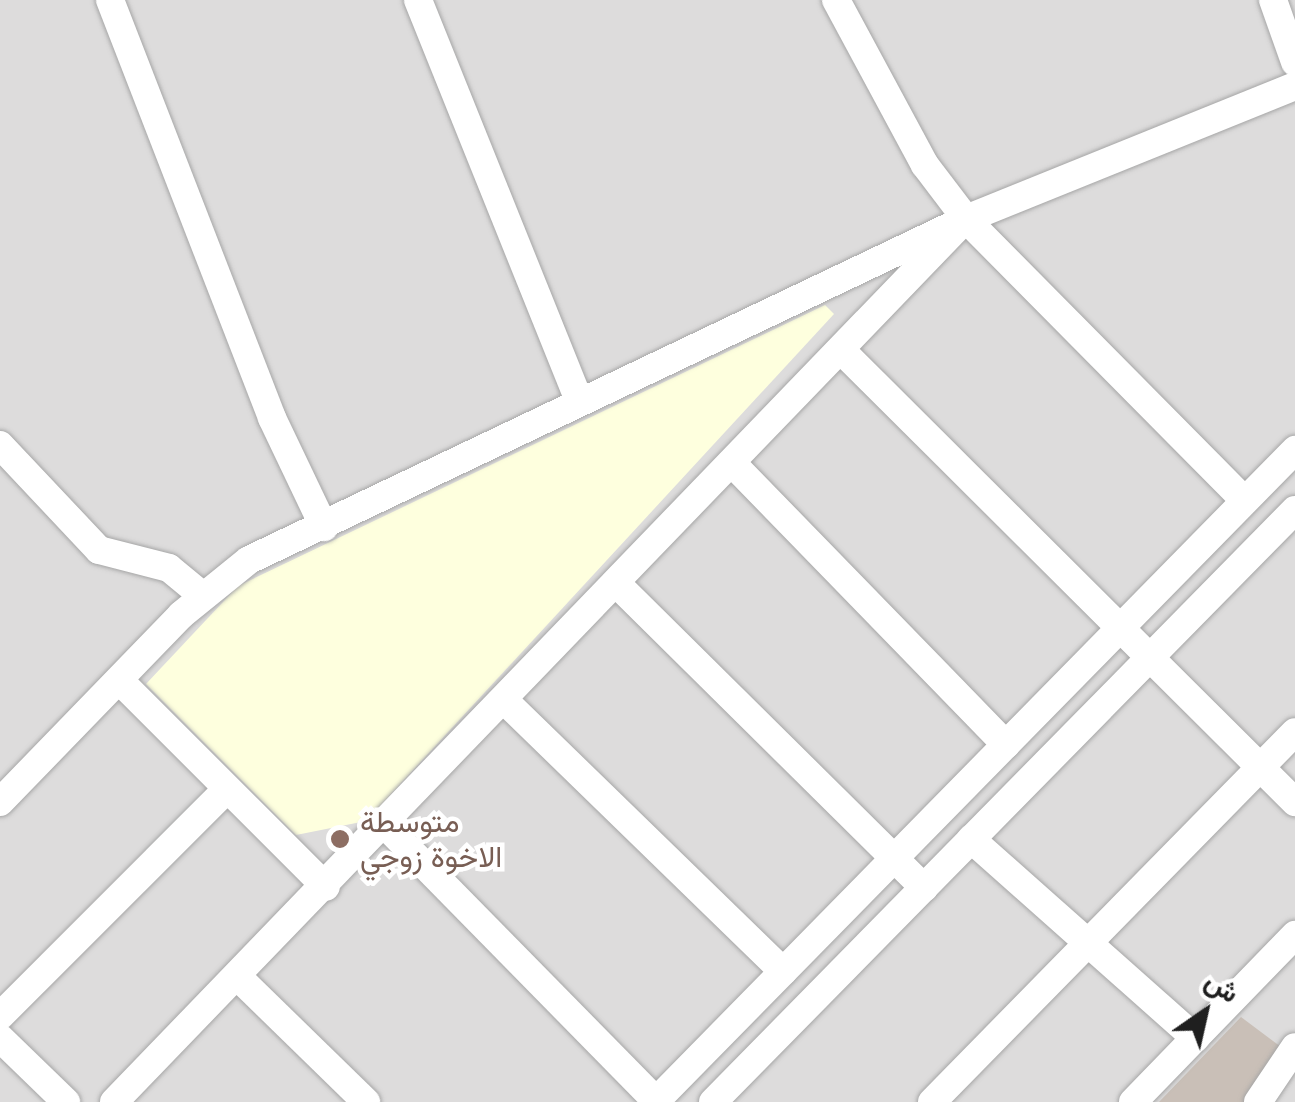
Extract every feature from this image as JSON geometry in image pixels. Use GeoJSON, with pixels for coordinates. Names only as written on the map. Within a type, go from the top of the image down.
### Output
{"type":"FeatureCollection","features":[{"type":"Feature","properties":{"kind":"street"},"geometry":{"type":"LineString","coordinates":[[110,0],[272,418],[324,527]]}},
{"type":"Feature","properties":{"kind":"street"},"geometry":{"type":"LineString","coordinates":[[418,0],[580,402]]}},
{"type":"Feature","properties":{"kind":"street"},"geometry":{"type":"LineString","coordinates":[[836,0],[925,165],[966,218],[1244,500]]}},
{"type":"Feature","properties":{"kind":"street"},"geometry":{"type":"LineString","coordinates":[[1273,0],[1295,62]]}},
{"type":"Feature","properties":{"kind":"street"},"geometry":{"type":"LineString","coordinates":[[0,802],[204,596],[250,560],[966,218],[1295,86]]}},
{"type":"Feature","properties":{"kind":"street"},"geometry":{"type":"LineString","coordinates":[[114,1102],[386,826],[966,218]]}},
{"type":"Feature","properties":{"kind":"street"},"geometry":{"type":"LineString","coordinates":[[841,350],[1295,802]]}},
{"type":"Feature","properties":{"kind":"street"},"geometry":{"type":"LineString","coordinates":[[0,445],[99,550],[169,568],[204,596]]}},
{"type":"Feature","properties":{"kind":"street"},"geometry":{"type":"LineString","coordinates":[[386,826],[656,1101],[1295,450]]}},
{"type":"Feature","properties":{"kind":"street"},"geometry":{"type":"LineString","coordinates":[[732,463],[1006,745]]}},
{"type":"Feature","properties":{"kind":"street"},"geometry":{"type":"LineString","coordinates":[[713,1102],[1295,510]]}},
{"type":"Feature","properties":{"kind":"street"},"geometry":{"type":"LineString","coordinates":[[616,584],[924,888]]}},
{"type":"Feature","properties":{"kind":"street"},"geometry":{"type":"LineString","coordinates":[[120,680],[225,791],[326,887]]}},
{"type":"Feature","properties":{"kind":"street"},"geometry":{"type":"LineString","coordinates":[[505,701],[783,972]]}},
{"type":"Feature","properties":{"kind":"street"},"geometry":{"type":"LineString","coordinates":[[932,1102],[1295,732]]}},
{"type":"Feature","properties":{"kind":"street"},"geometry":{"type":"LineString","coordinates":[[0,1016],[225,791]]}},
{"type":"Feature","properties":{"kind":"street"},"geometry":{"type":"LineString","coordinates":[[970,838],[1196,1038]]}},
{"type":"Feature","properties":{"kind":"street"},"geometry":{"type":"LineString","coordinates":[[1133,1102],[1295,935]]}},
{"type":"Feature","properties":{"kind":"street"},"geometry":{"type":"LineString","coordinates":[[238,976],[366,1102]]}},
{"type":"Feature","properties":{"kind":"street"},"geometry":{"type":"LineString","coordinates":[[0,1038],[66,1102]]}},
{"type":"Feature","properties":{"kind":"street"},"geometry":{"type":"LineString","coordinates":[[1258,1102],[1295,1048]]}},
{"type":"Feature","properties":{"kind":"shaded area"},"geometry":{"type":"Polygon","coordinates":[[[0,0],[1295,0],[1295,1102],[0,1102],[0,0]]]}},
{"type":"Feature","properties":{"kind":"shaded area"},"geometry":{"type":"Polygon","coordinates":[[[825,305],[834,314],[366,821],[296,835],[146,684],[238,586],[825,305]]]}},
{"type":"Feature","properties":{"kind":"building"},"geometry":{"type":"Polygon","coordinates":[[[1241,1017],[1281,1047],[1244,1102],[1159,1102],[1241,1017]]]}},
{"type":"Feature","properties":{"kind":"place","name":"متوسطة الاخوة زوجي"},"geometry":{"type":"Point","coordinates":[340,839]}}]}
